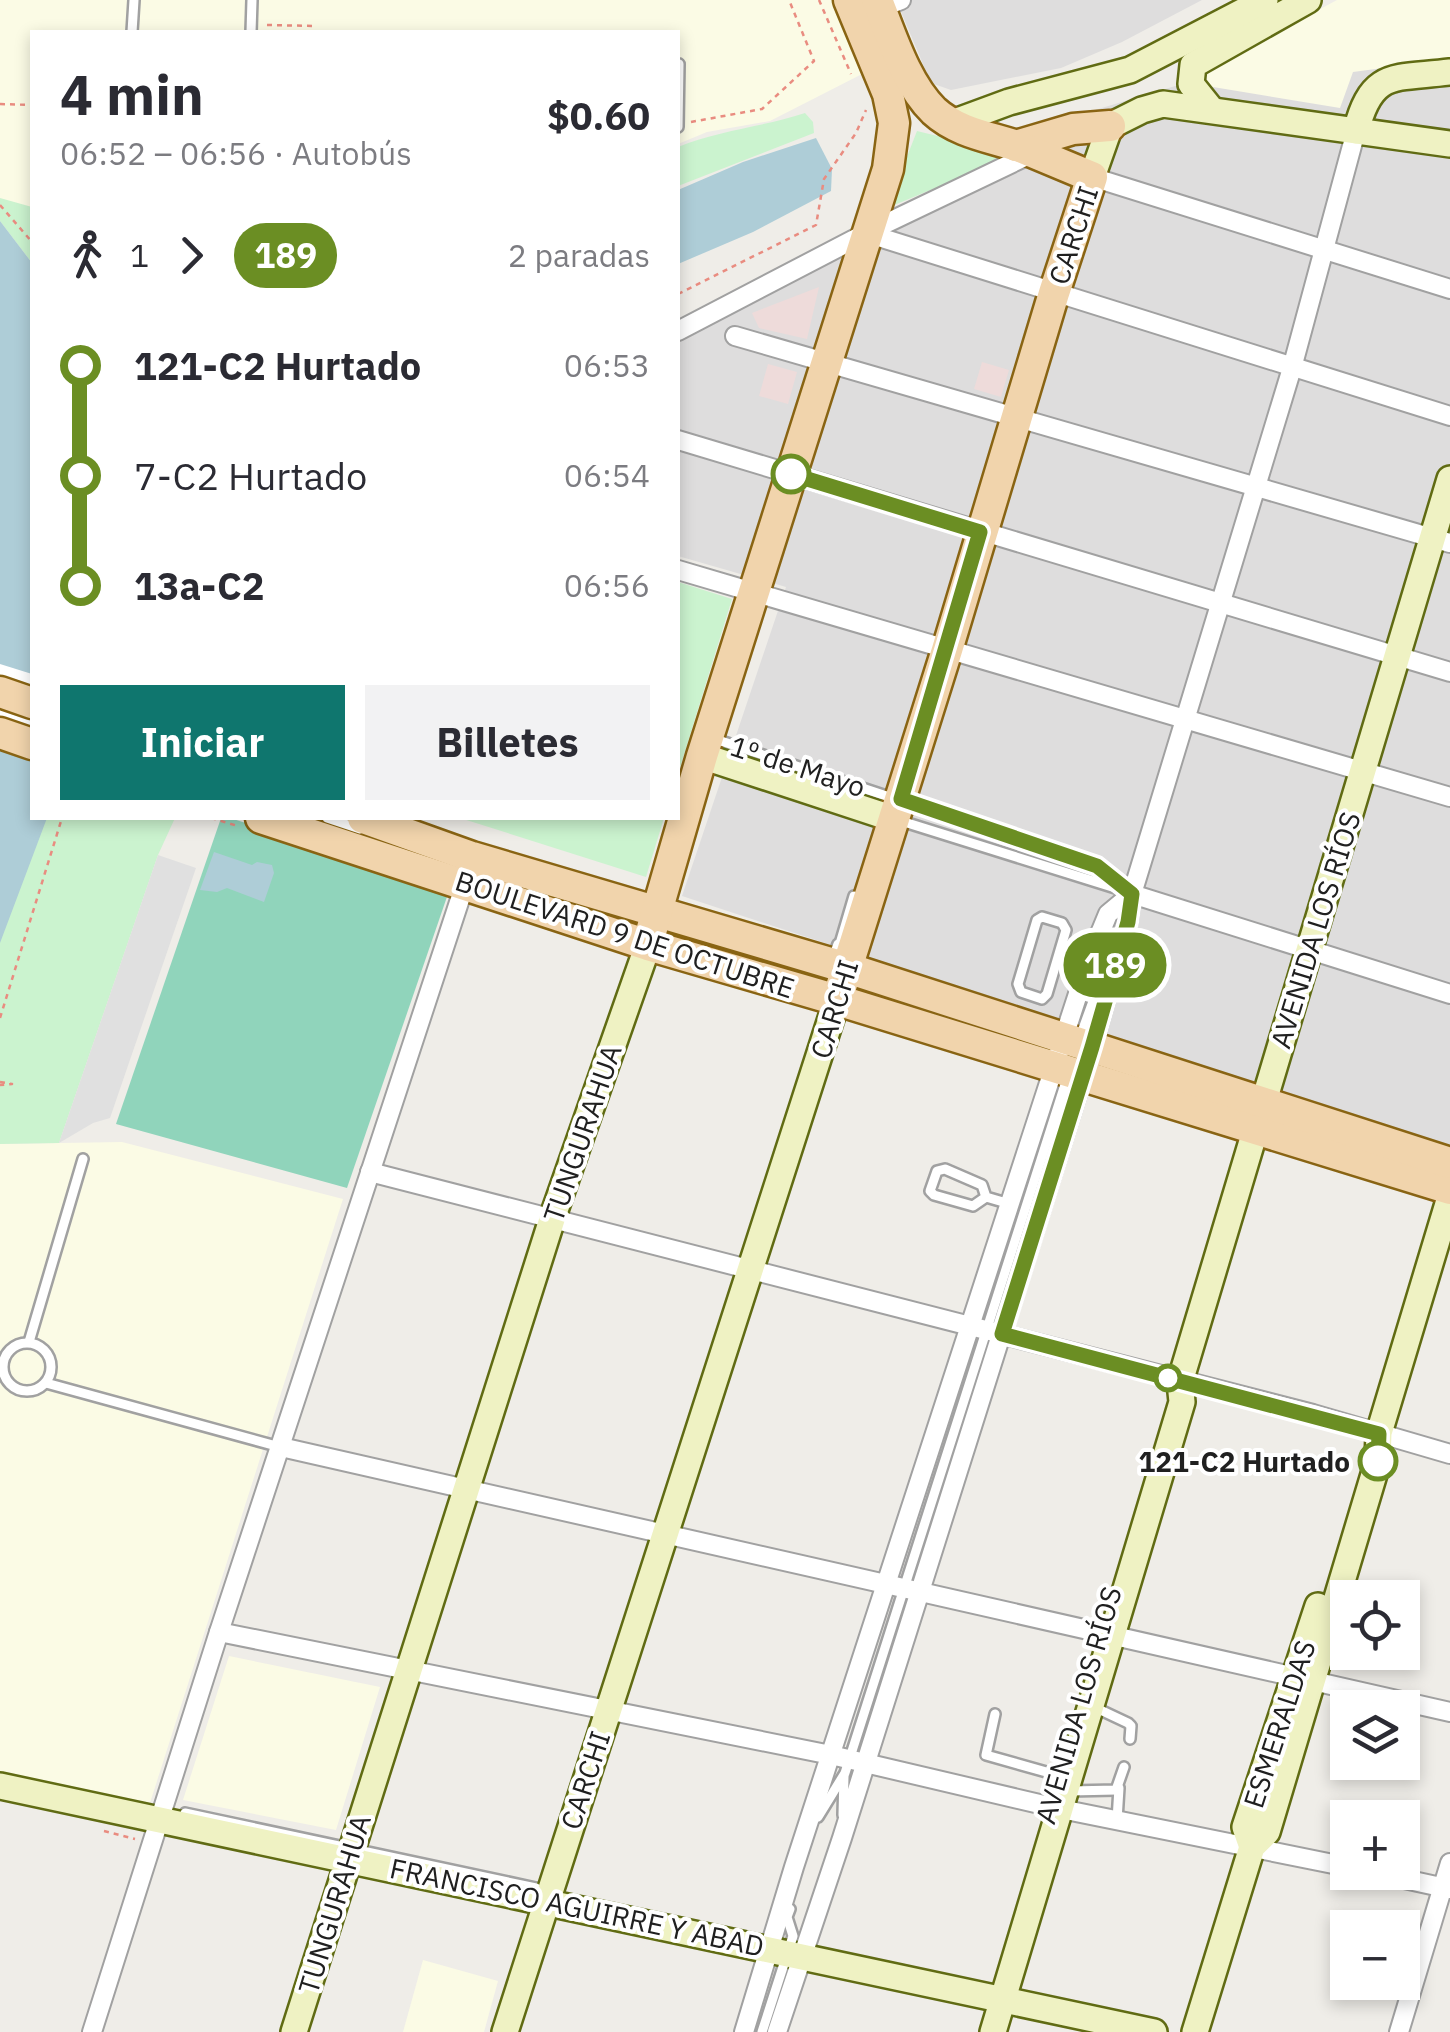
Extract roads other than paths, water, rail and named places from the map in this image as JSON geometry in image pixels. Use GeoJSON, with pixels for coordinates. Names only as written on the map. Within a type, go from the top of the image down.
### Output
{"type":"FeatureCollection","features":[{"type":"Feature","properties":{"kind":"main road","name":"TUNGURAHUA"},"geometry":{"type":"LineString","coordinates":[[294,2032],[888,169],[894,123],[888,94],[850,0]]}},
{"type":"Feature","properties":{"kind":"main road"},"geometry":{"type":"LineString","coordinates":[[952,123],[1009,102],[1130,70],[1265,0]]}},
{"type":"Feature","properties":{"kind":"main road"},"geometry":{"type":"LineString","coordinates":[[1211,109],[1191,84],[1193,65],[1308,0]]}},
{"type":"Feature","properties":{"kind":"main road"},"geometry":{"type":"LineString","coordinates":[[886,3],[920,92],[934,110],[952,123],[1092,178]]}},
{"type":"Feature","properties":{"kind":"main road"},"geometry":{"type":"LineString","coordinates":[[1356,131],[1363,103],[1370,91],[1382,83],[1450,72]]}},
{"type":"Feature","properties":{"kind":"main road"},"geometry":{"type":"LineString","coordinates":[[1024,149],[1074,130],[1110,126],[1158,105],[1174,104],[1450,144]]}},
{"type":"Feature","properties":{"kind":"main road","name":"CARCHI"},"geometry":{"type":"LineString","coordinates":[[505,2032],[555,1896],[607,1712],[751,1270],[834,973],[898,809],[1054,292],[1110,126]]}},
{"type":"Feature","properties":{"kind":"main road","name":"AVENIDA LOS RÍOS"},"geometry":{"type":"LineString","coordinates":[[993,2032],[997,1998],[1106,1633],[1182,1402],[1181,1381],[1397,656],[1441,540],[1450,479]]}},
{"type":"Feature","properties":{"kind":"main road"},"geometry":{"type":"LineString","coordinates":[[0,692],[30,702]]}},
{"type":"Feature","properties":{"kind":"main road"},"geometry":{"type":"LineString","coordinates":[[0,733],[30,743]]}},
{"type":"Feature","properties":{"kind":"main road","name":"1º de Mayo"},"geometry":{"type":"LineString","coordinates":[[705,746],[898,809]]}},
{"type":"Feature","properties":{"kind":"main road","name":"BOULEVARD 9 DE OCTUBRE"},"geometry":{"type":"LineString","coordinates":[[266,820],[465,884],[834,973],[1029,1012],[1073,1057]]}},
{"type":"Feature","properties":{"kind":"main road","name":"BOULEVARD 9 DE OCTUBRE"},"geometry":{"type":"LineString","coordinates":[[369,820],[472,856],[648,928]]}},
{"type":"Feature","properties":{"kind":"main road","name":"BOULEVARD 9 DE OCTUBRE"},"geometry":{"type":"LineString","coordinates":[[834,973],[1073,1057],[1260,1116],[1450,1164]]}},
{"type":"Feature","properties":{"kind":"main road","name":"BOULEVARD 9 DE OCTUBRE"},"geometry":{"type":"LineString","coordinates":[[1260,1116],[1450,1189]]}},
{"type":"Feature","properties":{"kind":"main road","name":"ESMERALDAS"},"geometry":{"type":"LineString","coordinates":[[1195,2032],[1252,1847],[1268,1832],[1305,1679],[1378,1461],[1379,1434],[1450,1197]]}},
{"type":"Feature","properties":{"kind":"main road","name":"AVENIDA LOS RÍOS"},"geometry":{"type":"LineString","coordinates":[[1058,1795],[1091,1706],[1106,1633]]}},
{"type":"Feature","properties":{"kind":"main road","name":"FRANCISCO AGUIRRE Y ABAD"},"geometry":{"type":"LineString","coordinates":[[0,1786],[555,1896],[1154,2032]]}},
{"type":"Feature","properties":{"kind":"main road","name":"AVENIDA LOS RÍOS"},"geometry":{"type":"LineString","coordinates":[[979,2032],[997,1998]]}},
{"type":"Feature","properties":{"kind":"street"},"geometry":{"type":"LineString","coordinates":[[777,2032],[780,1945],[847,1763],[986,1331],[1010,1204],[1128,922],[1132,894],[1292,368],[1356,131]]}},
{"type":"Feature","properties":{"kind":"street"},"geometry":{"type":"LineString","coordinates":[[680,330],[1024,149]]}},
{"type":"Feature","properties":{"kind":"street"},"geometry":{"type":"LineString","coordinates":[[1092,178],[1450,289]]}},
{"type":"Feature","properties":{"kind":"street"},"geometry":{"type":"LineString","coordinates":[[866,233],[1450,416]]}},
{"type":"Feature","properties":{"kind":"street"},"geometry":{"type":"LineString","coordinates":[[735,336],[1441,540]]}},
{"type":"Feature","properties":{"kind":"street"},"geometry":{"type":"LineString","coordinates":[[680,441],[1450,672]]}},
{"type":"Feature","properties":{"kind":"street"},"geometry":{"type":"LineString","coordinates":[[680,571],[1450,798]]}},
{"type":"Feature","properties":{"kind":"street"},"geometry":{"type":"LineString","coordinates":[[92,2032],[156,1814],[465,884]]}},
{"type":"Feature","properties":{"kind":"street"},"geometry":{"type":"LineString","coordinates":[[744,2032],[847,1763],[1073,1057],[1089,960],[1108,914],[1132,894]]}},
{"type":"Feature","properties":{"kind":"street","name":"1º de Mayo"},"geometry":{"type":"LineString","coordinates":[[1132,894],[1450,994]]}},
{"type":"Feature","properties":{"kind":"street"},"geometry":{"type":"LineString","coordinates":[[370,1172],[1450,1454]]}},
{"type":"Feature","properties":{"kind":"street"},"geometry":{"type":"LineString","coordinates":[[281,1447],[1450,1712]]}},
{"type":"Feature","properties":{"kind":"street"},"geometry":{"type":"LineString","coordinates":[[219,1632],[847,1763],[1058,1795],[1117,1820],[1330,1863]]}},
{"type":"Feature","properties":{"kind":"street"},"geometry":{"type":"LineString","coordinates":[[1399,2032],[1446,1888],[1450,1864]]}},
{"type":"Feature","properties":{"kind":"street"},"geometry":{"type":"LineString","coordinates":[[1420,1882],[1446,1888]]}},
{"type":"Feature","properties":{"kind":"lane"},"geometry":{"type":"LineString","coordinates":[[132,30],[134,0]]}},
{"type":"Feature","properties":{"kind":"lane"},"geometry":{"type":"LineString","coordinates":[[251,30],[252,0]]}},
{"type":"Feature","properties":{"kind":"lane"},"geometry":{"type":"LineString","coordinates":[[0,704],[30,714]]}},
{"type":"Feature","properties":{"kind":"lane"},"geometry":{"type":"LineString","coordinates":[[872,843],[898,809],[1132,894]]}},
{"type":"Feature","properties":{"kind":"lane","name":"1º de Mayo"},"geometry":{"type":"LineString","coordinates":[[898,809],[1097,866],[1132,894]]}},
{"type":"Feature","properties":{"kind":"lane","name":"BOULEVARD 9 DE OCTUBRE"},"geometry":{"type":"LineString","coordinates":[[302,820],[648,928]]}},
{"type":"Feature","properties":{"kind":"lane","name":"BOULEVARD 9 DE OCTUBRE"},"geometry":{"type":"LineString","coordinates":[[333,820],[619,913]]}},
{"type":"Feature","properties":{"kind":"lane"},"geometry":{"type":"LineString","coordinates":[[834,973],[861,876]]}},
{"type":"Feature","properties":{"kind":"lane"},"geometry":{"type":"LineString","coordinates":[[1040,917],[1066,926],[1046,997],[1029,1012],[1018,984],[1040,917]]}},
{"type":"Feature","properties":{"kind":"lane"},"geometry":{"type":"LineString","coordinates":[[1061,953],[1089,960]]}},
{"type":"Feature","properties":{"kind":"lane"},"geometry":{"type":"LineString","coordinates":[[29,1342],[82,1160]]}},
{"type":"Feature","properties":{"kind":"lane"},"geometry":{"type":"LineString","coordinates":[[944,1169],[982,1185],[986,1197],[973,1206],[930,1191],[937,1171],[944,1169]]}},
{"type":"Feature","properties":{"kind":"lane"},"geometry":{"type":"LineString","coordinates":[[986,1197],[1010,1204]]}},
{"type":"Feature","properties":{"kind":"lane"},"geometry":{"type":"LineString","coordinates":[[29,1342],[48,1354],[52,1369],[46,1383],[32,1391],[16,1389],[2,1370],[7,1353],[29,1342]]}},
{"type":"Feature","properties":{"kind":"lane"},"geometry":{"type":"LineString","coordinates":[[46,1383],[281,1447]]}},
{"type":"Feature","properties":{"kind":"lane"},"geometry":{"type":"LineString","coordinates":[[1091,1706],[1128,1723],[1130,1739]]}},
{"type":"Feature","properties":{"kind":"lane"},"geometry":{"type":"LineString","coordinates":[[994,1714],[986,1755],[1058,1795],[1120,1788]]}},
{"type":"Feature","properties":{"kind":"lane"},"geometry":{"type":"LineString","coordinates":[[1117,1820],[1124,1767]]}},
{"type":"Feature","properties":{"kind":"lane"},"geometry":{"type":"LineString","coordinates":[[762,2032],[780,1945]]}},
{"type":"Feature","properties":{"kind":"water"},"geometry":{"type":"Polygon","coordinates":[[[816,138],[832,169],[831,191],[753,232],[680,263],[680,189],[743,162],[816,138]]]}},
{"type":"Feature","properties":{"kind":"water"},"geometry":{"type":"Polygon","coordinates":[[[0,221],[30,260],[30,820],[46,820],[0,943],[0,221]]]}},
{"type":"Feature","properties":{"kind":"water"},"geometry":{"type":"Polygon","coordinates":[[[214,852],[252,865],[272,865],[274,873],[264,902],[227,888],[217,892],[200,890],[214,852]]]}},
{"type":"Feature","properties":{"kind":"place","name":"121-C2 Hurtado"},"geometry":{"type":"Point","coordinates":[1378,1461]}}]}
